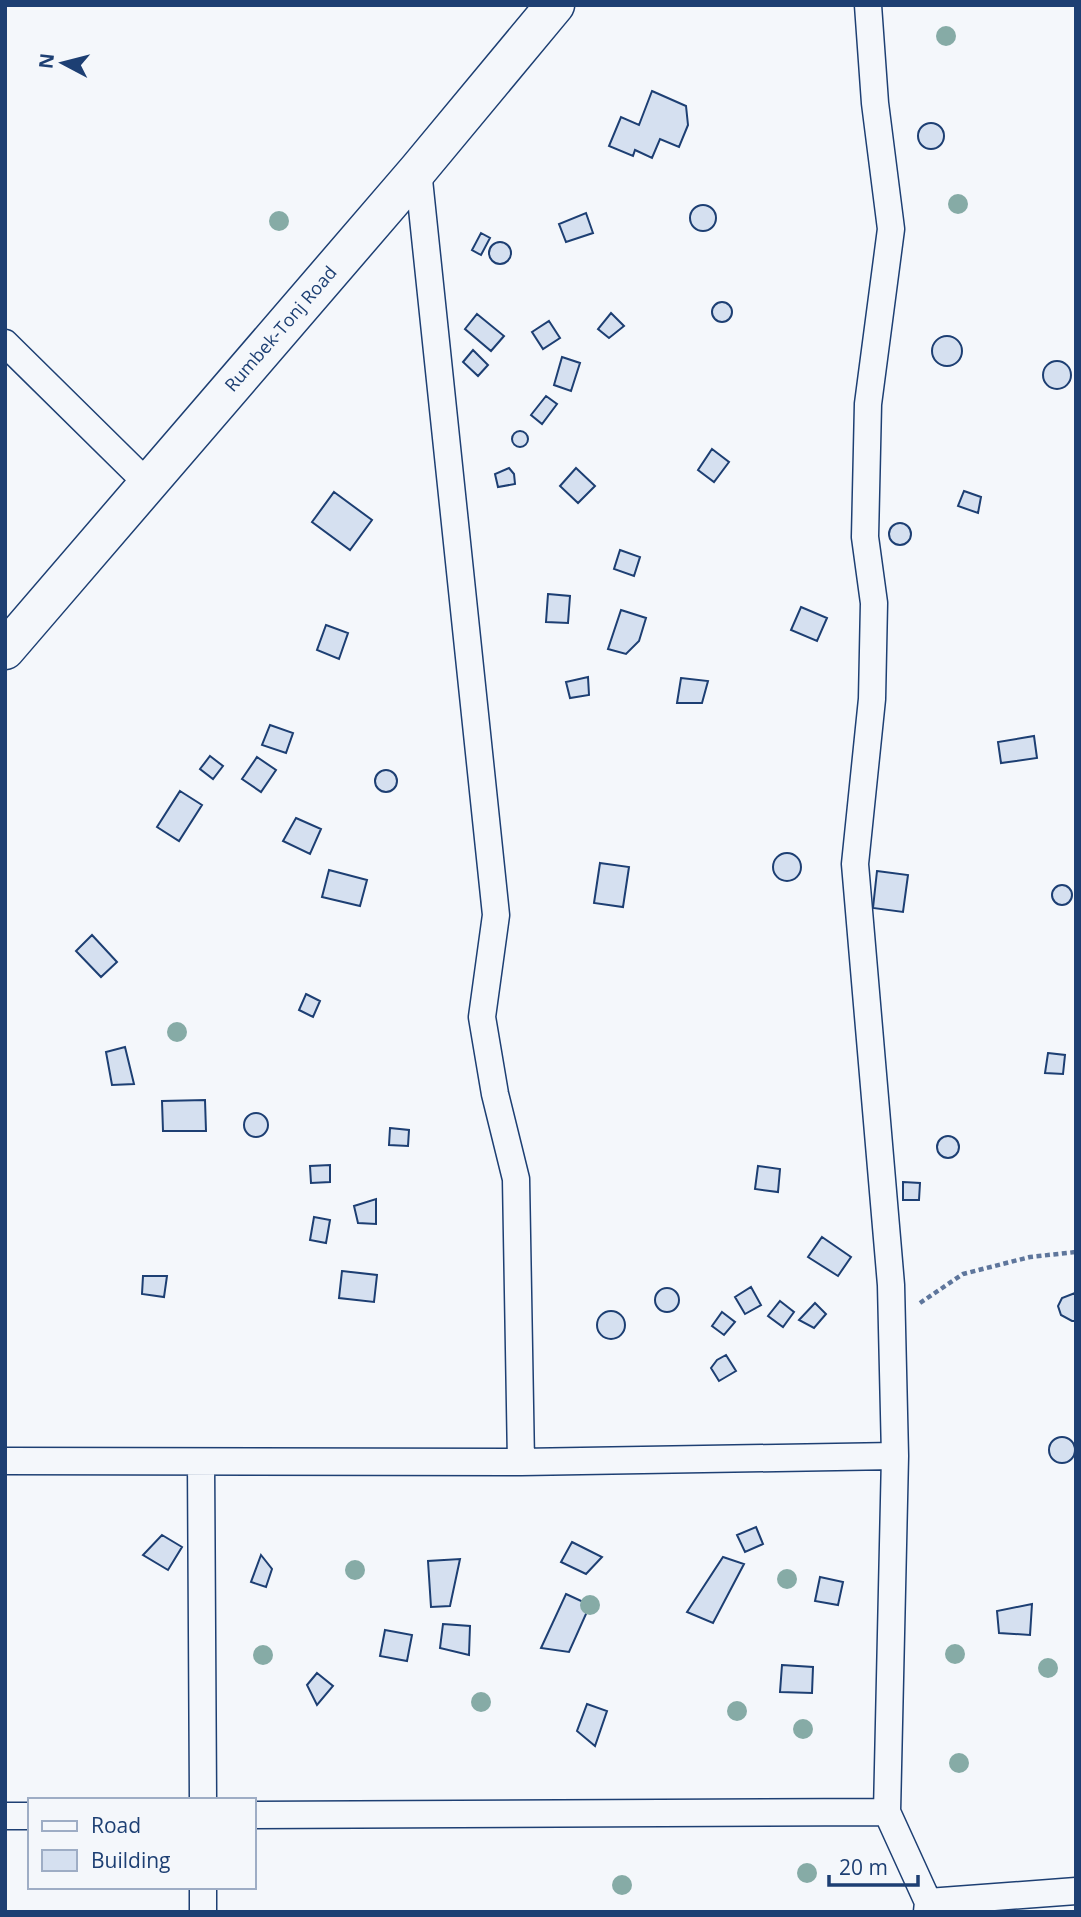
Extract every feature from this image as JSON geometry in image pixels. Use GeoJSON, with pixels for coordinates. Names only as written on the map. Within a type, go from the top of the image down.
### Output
{"type":"FeatureCollection","features":[{"type":"Feature","properties":{"kind":"main road","name":"Rumbek-Tonj Road"},"geometry":{"type":"LineString","coordinates":[[5,650],[418,170],[555,5]]}},
{"type":"Feature","properties":{"kind":"street"},"geometry":{"type":"LineString","coordinates":[[868,5],[875,103],[891,229],[868,404],[864,537],[874,603],[872,699],[855,864],[892,1320],[895,1456],[887,1812],[927,1907],[1076,1891]]}},
{"type":"Feature","properties":{"kind":"street"},"geometry":{"type":"LineString","coordinates":[[418,170],[496,915],[482,1017],[495,1094],[516,1179],[521,1462]]}},
{"type":"Feature","properties":{"kind":"street"},"geometry":{"type":"LineString","coordinates":[[5,343],[148,484]]}},
{"type":"Feature","properties":{"kind":"street"},"geometry":{"type":"LineString","coordinates":[[5,1461],[521,1462],[895,1456]]}},
{"type":"Feature","properties":{"kind":"street"},"geometry":{"type":"LineString","coordinates":[[201,1462],[203,1798]]}},
{"type":"Feature","properties":{"kind":"street"},"geometry":{"type":"LineString","coordinates":[[256,1815],[887,1812]]}},
{"type":"Feature","properties":{"kind":"street"},"geometry":{"type":"LineString","coordinates":[[5,1816],[28,1816]]}},
{"type":"Feature","properties":{"kind":"street"},"geometry":{"type":"LineString","coordinates":[[203,1889],[203,1912]]}},
{"type":"Feature","properties":{"kind":"path"},"geometry":{"type":"LineString","coordinates":[[892,1320],[963,1275],[1030,1257],[1076,1252]]}},
{"type":"Feature","properties":{"kind":"building"},"geometry":{"type":"Polygon","coordinates":[[[652,91],[686,106],[688,125],[679,147],[660,139],[652,158],[635,150],[633,156],[609,146],[621,117],[639,125],[652,91]]]}},
{"type":"Feature","properties":{"kind":"building"},"geometry":{"type":"Polygon","coordinates":[[[931,123],[940,127],[944,136],[940,145],[931,149],[922,145],[918,136],[922,127],[931,123]]]}},
{"type":"Feature","properties":{"kind":"building"},"geometry":{"type":"Polygon","coordinates":[[[703,205],[712,209],[716,218],[712,227],[703,231],[694,227],[690,218],[694,209],[703,205]]]}},
{"type":"Feature","properties":{"kind":"building"},"geometry":{"type":"Polygon","coordinates":[[[586,213],[593,233],[566,242],[559,224],[586,213]]]}},
{"type":"Feature","properties":{"kind":"building"},"geometry":{"type":"Polygon","coordinates":[[[481,233],[490,238],[481,255],[472,250],[481,233]]]}},
{"type":"Feature","properties":{"kind":"building"},"geometry":{"type":"Polygon","coordinates":[[[500,242],[508,245],[511,253],[508,261],[500,264],[492,261],[489,253],[492,245],[500,242]]]}},
{"type":"Feature","properties":{"kind":"building"},"geometry":{"type":"Polygon","coordinates":[[[722,302],[729,305],[732,312],[729,319],[722,322],[715,319],[712,312],[715,305],[722,302]]]}},
{"type":"Feature","properties":{"kind":"building"},"geometry":{"type":"Polygon","coordinates":[[[611,313],[624,326],[609,338],[598,329],[611,313]]]}},
{"type":"Feature","properties":{"kind":"building"},"geometry":{"type":"Polygon","coordinates":[[[477,314],[504,336],[491,351],[465,329],[477,314]]]}},
{"type":"Feature","properties":{"kind":"building"},"geometry":{"type":"Polygon","coordinates":[[[549,321],[560,338],[543,349],[532,332],[549,321]]]}},
{"type":"Feature","properties":{"kind":"building"},"geometry":{"type":"Polygon","coordinates":[[[947,336],[958,340],[962,351],[958,362],[947,366],[936,362],[932,351],[936,340],[947,336]]]}},
{"type":"Feature","properties":{"kind":"building"},"geometry":{"type":"Polygon","coordinates":[[[473,350],[488,365],[478,376],[463,362],[473,350]]]}},
{"type":"Feature","properties":{"kind":"building"},"geometry":{"type":"Polygon","coordinates":[[[562,357],[580,363],[571,391],[554,385],[562,357]]]}},
{"type":"Feature","properties":{"kind":"building"},"geometry":{"type":"Polygon","coordinates":[[[1057,361],[1067,365],[1071,375],[1067,385],[1057,389],[1047,385],[1043,375],[1047,365],[1057,361]]]}},
{"type":"Feature","properties":{"kind":"building"},"geometry":{"type":"Polygon","coordinates":[[[546,396],[557,404],[542,424],[531,415],[546,396]]]}},
{"type":"Feature","properties":{"kind":"building"},"geometry":{"type":"Polygon","coordinates":[[[520,431],[526,433],[526,445],[520,447],[514,445],[512,439],[514,433],[520,431]]]}},
{"type":"Feature","properties":{"kind":"building"},"geometry":{"type":"Polygon","coordinates":[[[712,449],[729,462],[714,482],[698,470],[712,449]]]}},
{"type":"Feature","properties":{"kind":"building"},"geometry":{"type":"Polygon","coordinates":[[[509,468],[514,474],[515,484],[498,487],[495,474],[509,468]]]}},
{"type":"Feature","properties":{"kind":"building"},"geometry":{"type":"Polygon","coordinates":[[[576,468],[595,486],[578,503],[560,486],[576,468]]]}},
{"type":"Feature","properties":{"kind":"building"},"geometry":{"type":"Polygon","coordinates":[[[964,491],[981,497],[978,513],[958,506],[964,491]]]}},
{"type":"Feature","properties":{"kind":"building"},"geometry":{"type":"Polygon","coordinates":[[[334,492],[372,520],[350,550],[312,522],[334,492]]]}},
{"type":"Feature","properties":{"kind":"building"},"geometry":{"type":"Polygon","coordinates":[[[900,523],[910,530],[911,534],[904,544],[900,545],[890,538],[889,534],[896,524],[900,523]]]}},
{"type":"Feature","properties":{"kind":"building"},"geometry":{"type":"Polygon","coordinates":[[[620,550],[640,557],[634,576],[614,569],[620,550]]]}},
{"type":"Feature","properties":{"kind":"building"},"geometry":{"type":"Polygon","coordinates":[[[548,594],[570,596],[568,623],[546,622],[548,594]]]}},
{"type":"Feature","properties":{"kind":"building"},"geometry":{"type":"Polygon","coordinates":[[[801,607],[827,618],[817,641],[791,630],[801,607]]]}},
{"type":"Feature","properties":{"kind":"building"},"geometry":{"type":"Polygon","coordinates":[[[621,610],[646,618],[639,641],[626,654],[608,649],[621,610]]]}},
{"type":"Feature","properties":{"kind":"building"},"geometry":{"type":"Polygon","coordinates":[[[326,625],[348,633],[339,659],[317,650],[326,625]]]}},
{"type":"Feature","properties":{"kind":"building"},"geometry":{"type":"Polygon","coordinates":[[[588,677],[589,695],[570,698],[566,682],[588,677]]]}},
{"type":"Feature","properties":{"kind":"building"},"geometry":{"type":"Polygon","coordinates":[[[681,678],[708,681],[702,703],[677,703],[681,678]]]}},
{"type":"Feature","properties":{"kind":"building"},"geometry":{"type":"Polygon","coordinates":[[[270,725],[293,733],[286,753],[262,745],[270,725]]]}},
{"type":"Feature","properties":{"kind":"building"},"geometry":{"type":"Polygon","coordinates":[[[1034,736],[1037,758],[1001,763],[998,742],[1034,736]]]}},
{"type":"Feature","properties":{"kind":"building"},"geometry":{"type":"Polygon","coordinates":[[[210,756],[223,766],[213,779],[200,769],[210,756]]]}},
{"type":"Feature","properties":{"kind":"building"},"geometry":{"type":"Polygon","coordinates":[[[257,757],[276,770],[261,792],[242,779],[257,757]]]}},
{"type":"Feature","properties":{"kind":"building"},"geometry":{"type":"Polygon","coordinates":[[[386,770],[394,773],[397,781],[394,789],[386,792],[378,789],[375,781],[378,773],[386,770]]]}},
{"type":"Feature","properties":{"kind":"building"},"geometry":{"type":"Polygon","coordinates":[[[180,791],[202,805],[179,841],[157,827],[180,791]]]}},
{"type":"Feature","properties":{"kind":"building"},"geometry":{"type":"Polygon","coordinates":[[[296,818],[321,829],[310,854],[283,841],[296,818]]]}},
{"type":"Feature","properties":{"kind":"building"},"geometry":{"type":"Polygon","coordinates":[[[787,853],[797,857],[801,867],[797,877],[787,881],[777,877],[773,867],[777,857],[787,853]]]}},
{"type":"Feature","properties":{"kind":"building"},"geometry":{"type":"Polygon","coordinates":[[[600,863],[629,867],[623,907],[594,903],[600,863]]]}},
{"type":"Feature","properties":{"kind":"building"},"geometry":{"type":"Polygon","coordinates":[[[329,870],[367,880],[360,906],[322,897],[329,870]]]}},
{"type":"Feature","properties":{"kind":"building"},"geometry":{"type":"Polygon","coordinates":[[[877,871],[908,875],[903,912],[873,908],[877,871]]]}},
{"type":"Feature","properties":{"kind":"building"},"geometry":{"type":"Polygon","coordinates":[[[1058,885],[1066,885],[1072,895],[1066,905],[1058,905],[1052,899],[1052,891],[1058,885]]]}},
{"type":"Feature","properties":{"kind":"building"},"geometry":{"type":"Polygon","coordinates":[[[92,935],[117,962],[101,977],[76,951],[92,935]]]}},
{"type":"Feature","properties":{"kind":"building"},"geometry":{"type":"Polygon","coordinates":[[[306,994],[320,1001],[313,1017],[299,1010],[306,994]]]}},
{"type":"Feature","properties":{"kind":"building"},"geometry":{"type":"Polygon","coordinates":[[[125,1047],[134,1084],[112,1085],[106,1052],[125,1047]]]}},
{"type":"Feature","properties":{"kind":"building"},"geometry":{"type":"Polygon","coordinates":[[[1048,1053],[1065,1055],[1063,1074],[1045,1073],[1048,1053]]]}},
{"type":"Feature","properties":{"kind":"building"},"geometry":{"type":"Polygon","coordinates":[[[205,1100],[206,1131],[163,1131],[162,1101],[205,1100]]]}},
{"type":"Feature","properties":{"kind":"building"},"geometry":{"type":"Polygon","coordinates":[[[256,1113],[267,1120],[268,1125],[261,1136],[256,1137],[245,1130],[244,1125],[251,1114],[256,1113]]]}},
{"type":"Feature","properties":{"kind":"building"},"geometry":{"type":"Polygon","coordinates":[[[390,1128],[409,1130],[408,1146],[389,1145],[390,1128]]]}},
{"type":"Feature","properties":{"kind":"building"},"geometry":{"type":"Polygon","coordinates":[[[944,1136],[952,1136],[959,1143],[959,1151],[952,1158],[944,1158],[937,1151],[937,1143],[944,1136]]]}},
{"type":"Feature","properties":{"kind":"building"},"geometry":{"type":"Polygon","coordinates":[[[330,1165],[330,1182],[311,1183],[310,1166],[330,1165]]]}},
{"type":"Feature","properties":{"kind":"building"},"geometry":{"type":"Polygon","coordinates":[[[758,1166],[780,1169],[778,1192],[755,1189],[758,1166]]]}},
{"type":"Feature","properties":{"kind":"building"},"geometry":{"type":"Polygon","coordinates":[[[903,1182],[920,1183],[919,1200],[903,1200],[903,1182]]]}},
{"type":"Feature","properties":{"kind":"building"},"geometry":{"type":"Polygon","coordinates":[[[376,1199],[376,1224],[358,1223],[354,1206],[376,1199]]]}},
{"type":"Feature","properties":{"kind":"building"},"geometry":{"type":"Polygon","coordinates":[[[314,1217],[330,1220],[326,1243],[310,1240],[314,1217]]]}},
{"type":"Feature","properties":{"kind":"building"},"geometry":{"type":"Polygon","coordinates":[[[822,1237],[851,1257],[838,1276],[808,1257],[822,1237]]]}},
{"type":"Feature","properties":{"kind":"building"},"geometry":{"type":"Polygon","coordinates":[[[342,1271],[377,1275],[374,1302],[339,1298],[342,1271]]]}},
{"type":"Feature","properties":{"kind":"building"},"geometry":{"type":"Polygon","coordinates":[[[143,1276],[167,1276],[164,1297],[142,1294],[143,1276]]]}},
{"type":"Feature","properties":{"kind":"building"},"geometry":{"type":"Polygon","coordinates":[[[751,1287],[761,1305],[745,1314],[735,1297],[751,1287]]]}},
{"type":"Feature","properties":{"kind":"building"},"geometry":{"type":"Polygon","coordinates":[[[667,1288],[678,1295],[679,1300],[672,1311],[667,1312],[656,1305],[655,1300],[662,1289],[667,1288]]]}},
{"type":"Feature","properties":{"kind":"building"},"geometry":{"type":"Polygon","coordinates":[[[1075,1293],[1076,1321],[1072,1321],[1061,1315],[1058,1306],[1062,1298],[1075,1293]]]}},
{"type":"Feature","properties":{"kind":"building"},"geometry":{"type":"Polygon","coordinates":[[[780,1301],[794,1312],[783,1327],[768,1316],[780,1301]]]}},
{"type":"Feature","properties":{"kind":"building"},"geometry":{"type":"Polygon","coordinates":[[[815,1303],[826,1314],[814,1328],[799,1320],[815,1303]]]}},
{"type":"Feature","properties":{"kind":"building"},"geometry":{"type":"Polygon","coordinates":[[[611,1311],[621,1315],[625,1325],[621,1335],[611,1339],[601,1335],[597,1325],[601,1315],[611,1311]]]}},
{"type":"Feature","properties":{"kind":"building"},"geometry":{"type":"Polygon","coordinates":[[[722,1312],[735,1322],[724,1335],[712,1326],[722,1312]]]}},
{"type":"Feature","properties":{"kind":"building"},"geometry":{"type":"Polygon","coordinates":[[[726,1355],[736,1371],[719,1381],[711,1368],[717,1360],[726,1355]]]}},
{"type":"Feature","properties":{"kind":"building"},"geometry":{"type":"Polygon","coordinates":[[[1062,1437],[1071,1441],[1075,1450],[1071,1459],[1062,1463],[1053,1459],[1049,1450],[1053,1441],[1062,1437]]]}},
{"type":"Feature","properties":{"kind":"building"},"geometry":{"type":"Polygon","coordinates":[[[756,1527],[763,1544],[745,1552],[737,1535],[756,1527]]]}},
{"type":"Feature","properties":{"kind":"building"},"geometry":{"type":"Polygon","coordinates":[[[162,1535],[182,1547],[168,1570],[143,1555],[162,1535]]]}},
{"type":"Feature","properties":{"kind":"building"},"geometry":{"type":"Polygon","coordinates":[[[572,1542],[602,1557],[586,1574],[561,1562],[572,1542]]]}},
{"type":"Feature","properties":{"kind":"building"},"geometry":{"type":"Polygon","coordinates":[[[261,1555],[272,1569],[266,1587],[251,1582],[261,1555]]]}},
{"type":"Feature","properties":{"kind":"building"},"geometry":{"type":"Polygon","coordinates":[[[723,1557],[744,1564],[713,1623],[687,1612],[723,1557]]]}},
{"type":"Feature","properties":{"kind":"building"},"geometry":{"type":"Polygon","coordinates":[[[460,1559],[450,1606],[431,1607],[428,1561],[460,1559]]]}},
{"type":"Feature","properties":{"kind":"building"},"geometry":{"type":"Polygon","coordinates":[[[820,1577],[843,1582],[838,1605],[815,1601],[820,1577]]]}},
{"type":"Feature","properties":{"kind":"building"},"geometry":{"type":"Polygon","coordinates":[[[566,1594],[590,1605],[569,1652],[541,1648],[566,1594]]]}},
{"type":"Feature","properties":{"kind":"building"},"geometry":{"type":"Polygon","coordinates":[[[1032,1604],[1030,1635],[999,1633],[997,1611],[1032,1604]]]}},
{"type":"Feature","properties":{"kind":"building"},"geometry":{"type":"Polygon","coordinates":[[[443,1624],[470,1626],[469,1655],[440,1648],[443,1624]]]}},
{"type":"Feature","properties":{"kind":"building"},"geometry":{"type":"Polygon","coordinates":[[[385,1630],[412,1635],[407,1661],[380,1656],[385,1630]]]}},
{"type":"Feature","properties":{"kind":"building"},"geometry":{"type":"Polygon","coordinates":[[[782,1665],[813,1667],[812,1693],[780,1692],[782,1665]]]}},
{"type":"Feature","properties":{"kind":"building"},"geometry":{"type":"Polygon","coordinates":[[[317,1673],[333,1686],[317,1705],[307,1685],[317,1673]]]}},
{"type":"Feature","properties":{"kind":"building"},"geometry":{"type":"Polygon","coordinates":[[[587,1704],[607,1711],[595,1746],[577,1731],[587,1704]]]}}]}
